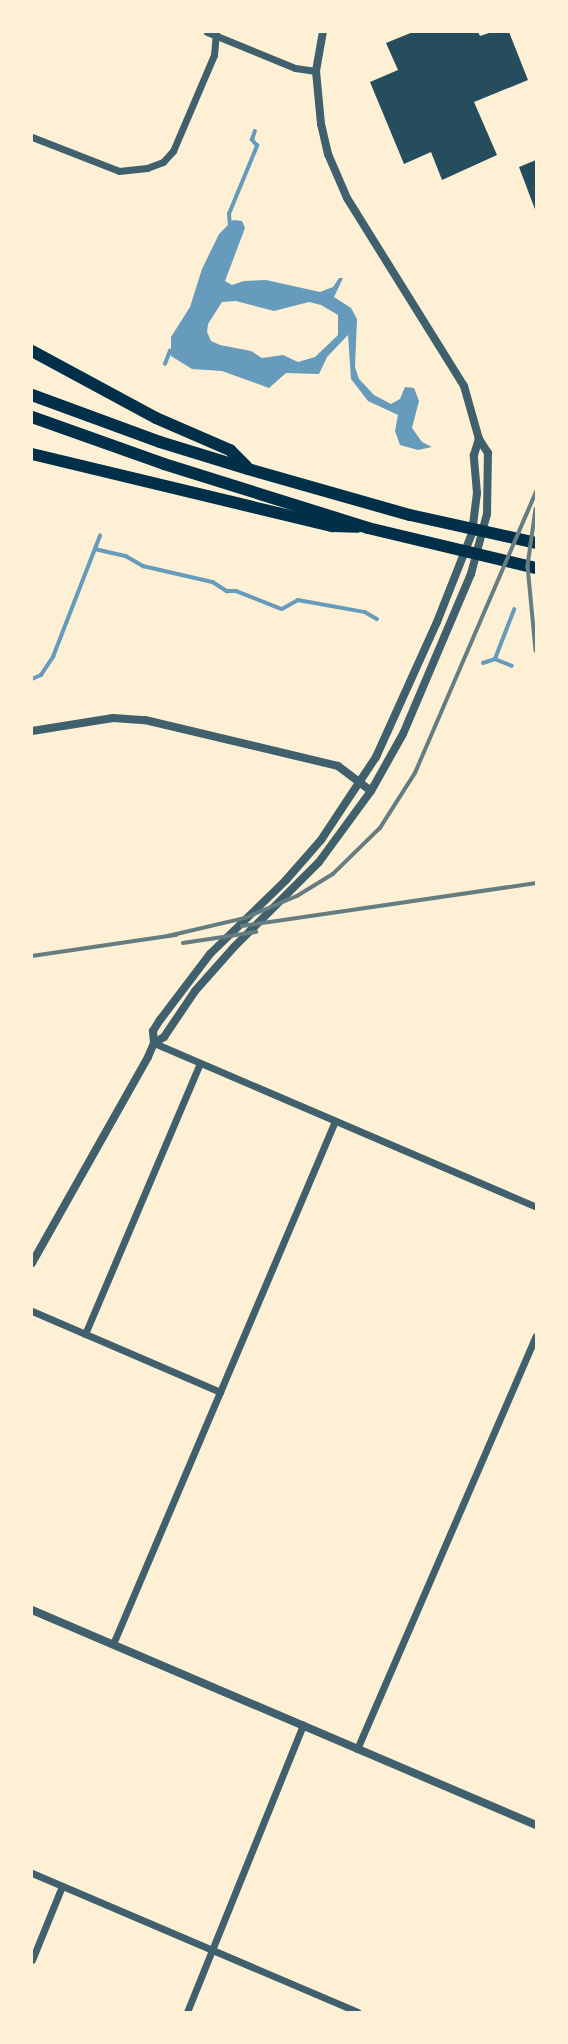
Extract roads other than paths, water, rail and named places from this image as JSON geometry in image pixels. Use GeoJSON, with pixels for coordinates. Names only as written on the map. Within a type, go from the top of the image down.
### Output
{"type":"FeatureCollection","features":[{"type":"Feature","properties":{"kind":"highway"},"geometry":{"type":"LineString","coordinates":[[32,351],[156,418],[230,450],[248,469]]}},
{"type":"Feature","properties":{"kind":"highway"},"geometry":{"type":"LineString","coordinates":[[32,395],[160,442],[248,469],[410,515],[537,543]]}},
{"type":"Feature","properties":{"kind":"highway"},"geometry":{"type":"LineString","coordinates":[[32,417],[164,464],[368,528],[537,568]]}},
{"type":"Feature","properties":{"kind":"highway"},"geometry":{"type":"LineString","coordinates":[[32,454],[332,527],[368,528]]}},
{"type":"Feature","properties":{"kind":"street"},"geometry":{"type":"LineString","coordinates":[[207,32],[216,33],[295,68],[316,71]]}},
{"type":"Feature","properties":{"kind":"street"},"geometry":{"type":"LineString","coordinates":[[32,1263],[154,1043],[164,1037],[195,991],[234,947],[319,862],[371,791],[403,734],[478,554],[489,494],[488,453],[479,439],[470,402],[456,370],[339,183],[321,124],[316,71],[323,32]]}},
{"type":"Feature","properties":{"kind":"street"},"geometry":{"type":"LineString","coordinates":[[32,136],[120,171],[153,167],[173,151],[214,55],[216,33]]}},
{"type":"Feature","properties":{"kind":"street"},"geometry":{"type":"LineString","coordinates":[[154,1043],[153,1031],[195,971],[303,862],[360,784],[391,727],[472,533],[477,493],[474,455],[479,439]]}},
{"type":"Feature","properties":{"kind":"street"},"geometry":{"type":"LineString","coordinates":[[32,731],[113,718],[145,720],[338,766],[371,791]]}},
{"type":"Feature","properties":{"kind":"street"},"geometry":{"type":"LineString","coordinates":[[154,1043],[537,1206]]}},
{"type":"Feature","properties":{"kind":"street"},"geometry":{"type":"LineString","coordinates":[[85,1334],[200,1063]]}},
{"type":"Feature","properties":{"kind":"street"},"geometry":{"type":"LineString","coordinates":[[113,1644],[335,1121]]}},
{"type":"Feature","properties":{"kind":"street"},"geometry":{"type":"LineString","coordinates":[[32,1311],[220,1392]]}},
{"type":"Feature","properties":{"kind":"street"},"geometry":{"type":"LineString","coordinates":[[357,1749],[537,1336]]}},
{"type":"Feature","properties":{"kind":"street"},"geometry":{"type":"LineString","coordinates":[[32,1610],[537,1825]]}},
{"type":"Feature","properties":{"kind":"street"},"geometry":{"type":"LineString","coordinates":[[187,2012],[303,1725]]}},
{"type":"Feature","properties":{"kind":"street"},"geometry":{"type":"LineString","coordinates":[[32,1873],[358,2012]]}},
{"type":"Feature","properties":{"kind":"street"},"geometry":{"type":"LineString","coordinates":[[32,1960],[62,1886]]}},
{"type":"Feature","properties":{"kind":"water"},"geometry":{"type":"Polygon","coordinates":[[[233,220],[242,221],[245,228],[225,281],[232,285],[244,281],[266,280],[320,292],[333,287],[339,278],[343,278],[334,297],[351,308],[357,319],[355,367],[359,379],[374,395],[391,404],[400,399],[405,387],[414,388],[419,401],[412,428],[422,442],[432,447],[418,450],[400,445],[395,431],[398,415],[368,401],[351,379],[348,335],[327,357],[319,374],[286,373],[269,388],[222,371],[192,369],[171,356],[171,337],[190,307],[202,269],[219,234],[233,220]],[[236,301],[222,302],[208,324],[207,332],[211,341],[220,345],[251,351],[262,358],[283,355],[298,362],[315,357],[338,335],[338,315],[321,305],[309,302],[274,311],[236,301]]]}},
{"type":"Feature","properties":{"kind":"waterway"},"geometry":{"type":"LineString","coordinates":[[230,226],[229,214],[257,146],[252,140],[255,131]]}},
{"type":"Feature","properties":{"kind":"waterway"},"geometry":{"type":"LineString","coordinates":[[165,364],[170,351]]}},
{"type":"Feature","properties":{"kind":"waterway"},"geometry":{"type":"LineString","coordinates":[[32,679],[41,675],[53,657],[100,536]]}},
{"type":"Feature","properties":{"kind":"waterway"},"geometry":{"type":"LineString","coordinates":[[95,549],[126,556],[143,566],[213,582],[227,591],[236,591],[282,609],[298,600],[365,612],[377,619]]}},
{"type":"Feature","properties":{"kind":"waterway"},"geometry":{"type":"LineString","coordinates":[[495,659],[514,610]]}},
{"type":"Feature","properties":{"kind":"waterway"},"geometry":{"type":"LineString","coordinates":[[483,663],[495,659],[512,666]]}},
{"type":"Feature","properties":{"kind":"railway"},"geometry":{"type":"LineString","coordinates":[[168,936],[245,918],[297,896],[333,874],[380,828],[415,773],[536,492]]}},
{"type":"Feature","properties":{"kind":"railway"},"geometry":{"type":"LineString","coordinates":[[536,509],[528,566],[536,651]]}},
{"type":"Feature","properties":{"kind":"railway"},"geometry":{"type":"LineString","coordinates":[[242,926],[536,883]]}},
{"type":"Feature","properties":{"kind":"railway"},"geometry":{"type":"LineString","coordinates":[[183,943],[256,932]]}},
{"type":"Feature","properties":{"kind":"railway"},"geometry":{"type":"LineString","coordinates":[[32,956],[176,935]]}}]}
